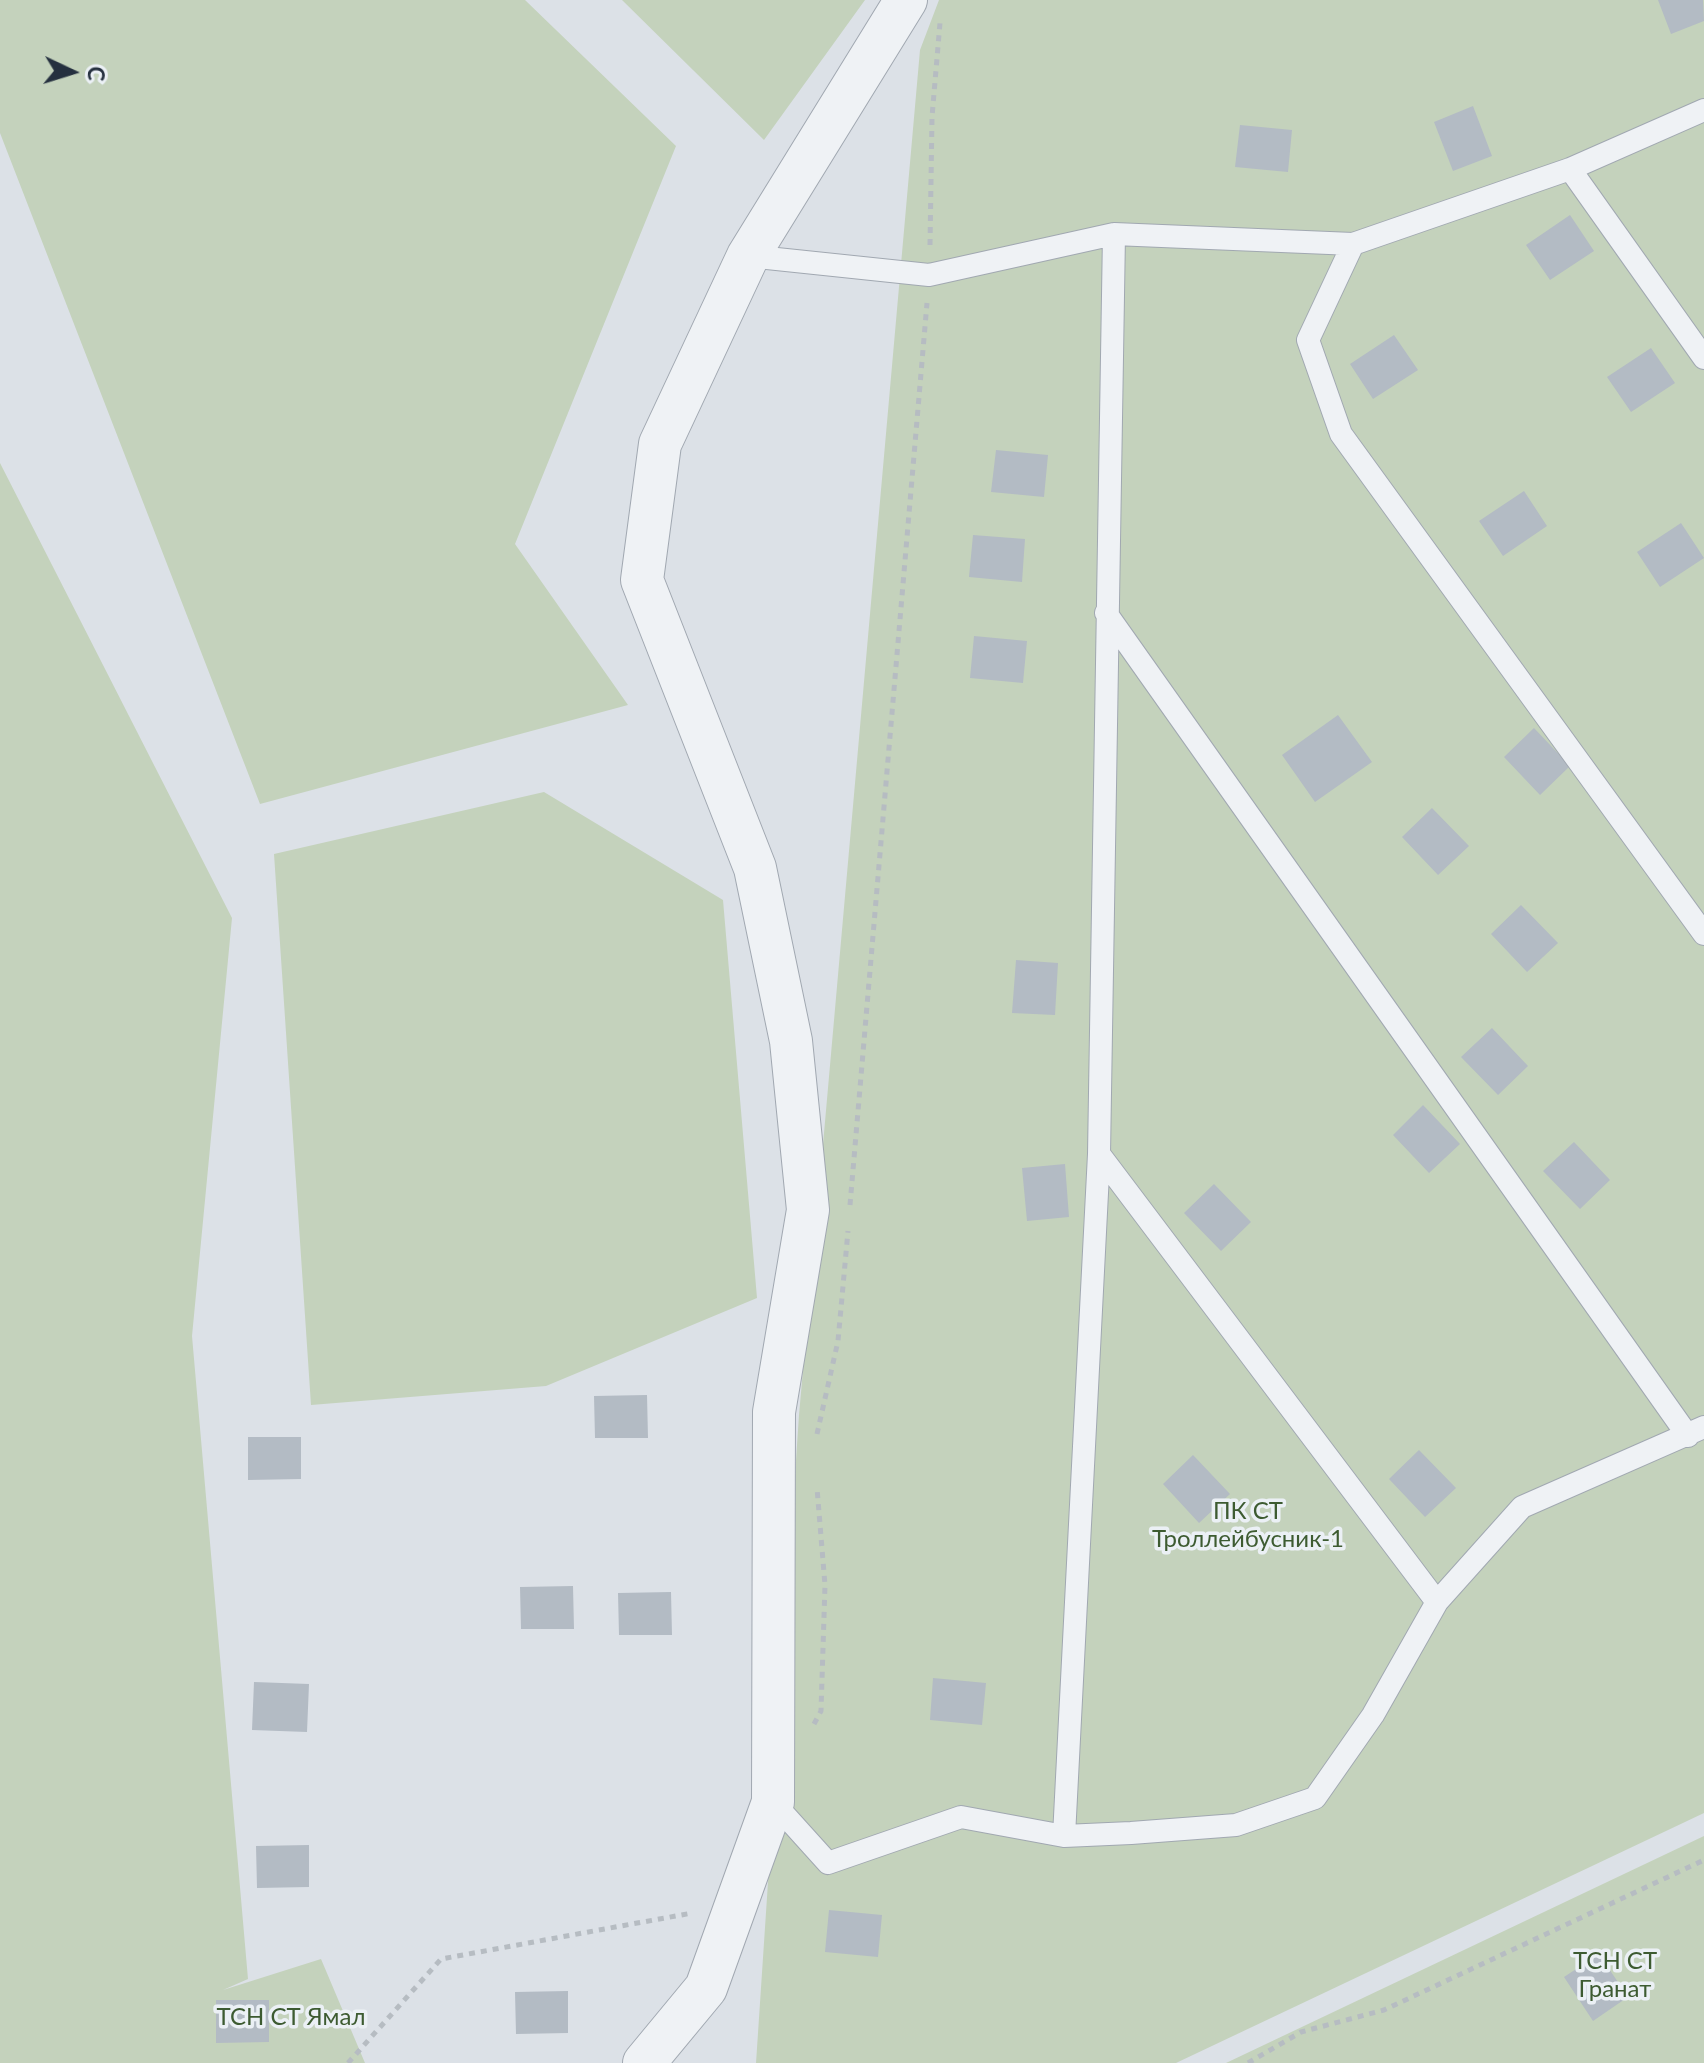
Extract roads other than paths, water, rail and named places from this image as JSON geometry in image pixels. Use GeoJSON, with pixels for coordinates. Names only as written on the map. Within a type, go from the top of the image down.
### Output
{"type":"FeatureCollection","features":[{"type":"Feature","properties":{"kind":"street"},"geometry":{"type":"LineString","coordinates":[[644,2063],[706,1988],[773,1802],[774,1412],[808,1210],[791,1041],[755,868],[642,580],[660,444],[748,256],[923,7]]}},
{"type":"Feature","properties":{"kind":"lane"},"geometry":{"type":"LineString","coordinates":[[748,256],[929,275],[1114,234],[1353,244],[1570,169],[1704,110]]}},
{"type":"Feature","properties":{"kind":"lane"},"geometry":{"type":"LineString","coordinates":[[1570,169],[1704,358]]}},
{"type":"Feature","properties":{"kind":"lane"},"geometry":{"type":"LineString","coordinates":[[1064,1836],[1099,1154],[1114,234]]}},
{"type":"Feature","properties":{"kind":"lane"},"geometry":{"type":"LineString","coordinates":[[1353,244],[1308,340],[1341,434],[1704,934]]}},
{"type":"Feature","properties":{"kind":"lane"},"geometry":{"type":"LineString","coordinates":[[773,1802],[828,1863],[961,1817],[1064,1836],[1236,1825],[1315,1798],[1373,1715],[1437,1602],[1522,1507],[1696,1432],[1106,613]]}},
{"type":"Feature","properties":{"kind":"lane"},"geometry":{"type":"LineString","coordinates":[[1099,1154],[1437,1602]]}},
{"type":"Feature","properties":{"kind":"park label","name":"ПК СТ Троллейбусник-1"},"geometry":{"type":"Point","coordinates":[1248,1525]}},
{"type":"Feature","properties":{"kind":"park label","name":"ТСН СТ Гранат"},"geometry":{"type":"Point","coordinates":[1615,1975]}},
{"type":"Feature","properties":{"kind":"park label","name":"ТСН СТ Ямал"},"geometry":{"type":"Point","coordinates":[291,2017]}}]}
